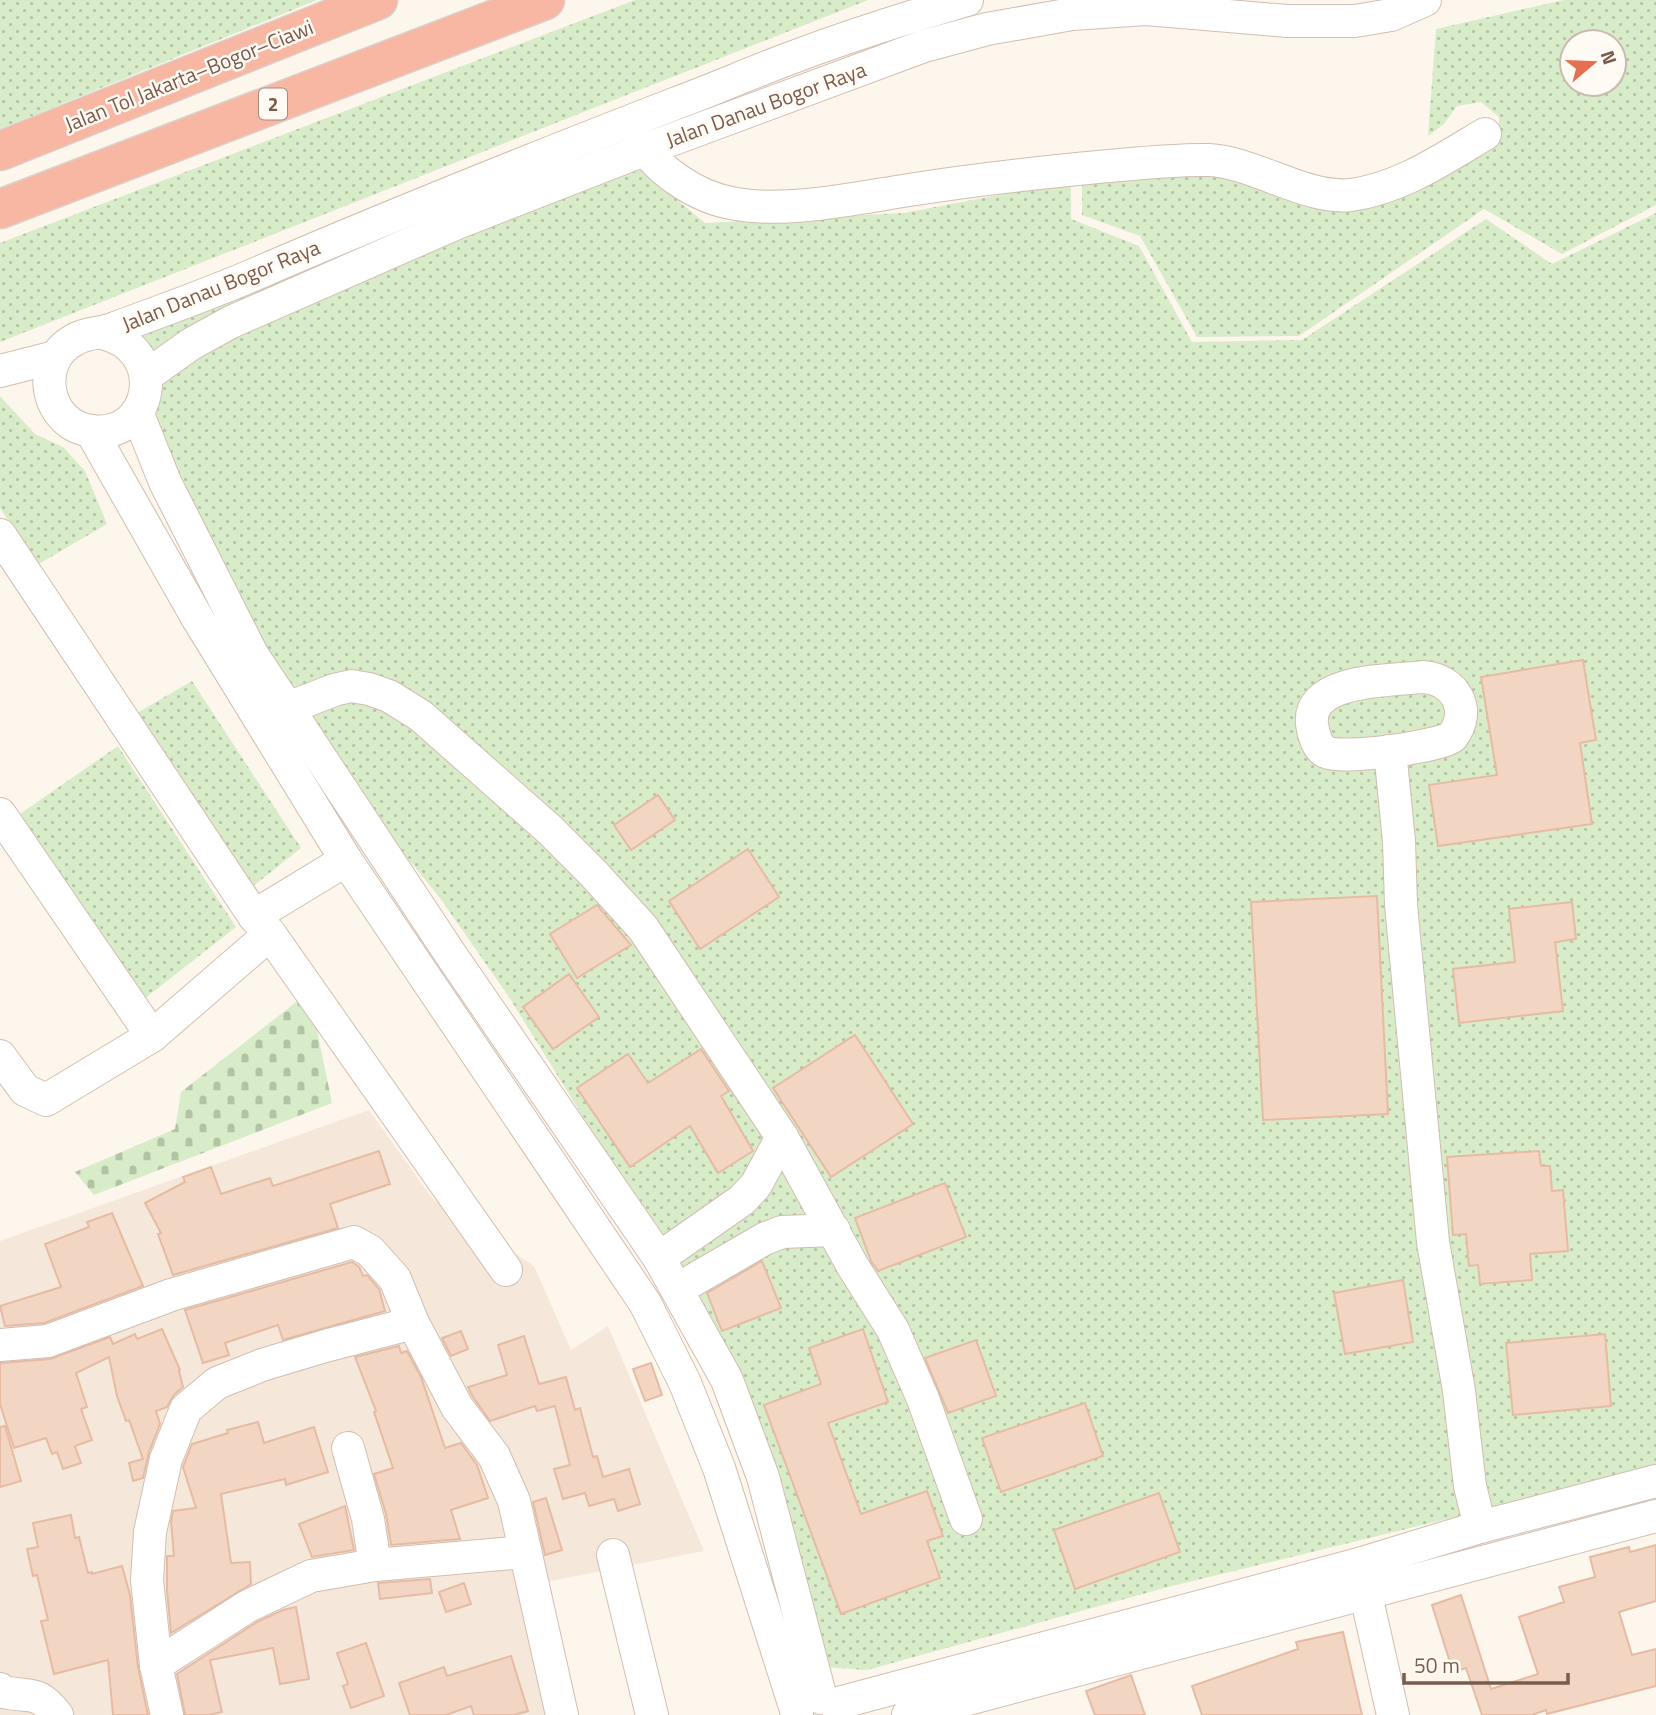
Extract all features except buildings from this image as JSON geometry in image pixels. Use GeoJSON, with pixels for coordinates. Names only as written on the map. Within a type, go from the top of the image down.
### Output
{"type":"FeatureCollection","features":[{"type":"Feature","properties":{"kind":"highway","name":"Jalan Tol Jakarta–Bogor–Ciawi"},"geometry":{"type":"LineString","coordinates":[[0,151],[377,0]]}},
{"type":"Feature","properties":{"kind":"highway","name":"2"},"geometry":{"type":"LineString","coordinates":[[0,209],[545,0]]}},
{"type":"Feature","properties":{"kind":"highway"},"geometry":{"type":"LineString","coordinates":[[0,223],[79,178]]}},
{"type":"Feature","properties":{"kind":"street","name":"Jalan Danau Bogor Raya"},"geometry":{"type":"LineString","coordinates":[[102,333],[191,302],[328,243],[795,56],[897,20],[967,0]]}},
{"type":"Feature","properties":{"kind":"street","name":"Jalan Danau Bogor Raya"},"geometry":{"type":"LineString","coordinates":[[146,376],[191,344],[232,322],[457,223],[924,46],[987,29],[1072,14],[1146,9],[1287,21],[1354,21],[1391,15],[1425,0]]}},
{"type":"Feature","properties":{"kind":"street"},"geometry":{"type":"LineString","coordinates":[[630,121],[644,150],[682,181],[709,197],[737,204],[774,205],[838,201],[994,177],[1197,160],[1230,162],[1305,188],[1349,195],[1383,187],[1418,174],[1485,134]]}},
{"type":"Feature","properties":{"kind":"street"},"geometry":{"type":"LineString","coordinates":[[102,333],[123,340],[139,356],[146,376],[143,401],[137,412],[128,422],[116,428],[91,431],[68,422],[53,404],[48,380],[55,357],[70,341],[80,336],[102,333]]}},
{"type":"Feature","properties":{"kind":"street"},"geometry":{"type":"LineString","coordinates":[[0,371],[55,357]]}},
{"type":"Feature","properties":{"kind":"street"},"geometry":{"type":"LineString","coordinates":[[137,412],[165,482],[246,641],[449,952],[659,1258],[727,1380],[763,1477],[819,1709]]}},
{"type":"Feature","properties":{"kind":"street"},"geometry":{"type":"LineString","coordinates":[[91,431],[198,620],[346,860],[645,1303],[685,1383],[819,1709]]}},
{"type":"Feature","properties":{"kind":"street"},"geometry":{"type":"LineString","coordinates":[[0,535],[262,925],[506,1270]]}},
{"type":"Feature","properties":{"kind":"street"},"geometry":{"type":"LineString","coordinates":[[288,708],[321,694],[351,686],[389,696],[421,716],[550,830],[643,928],[782,1137],[852,1265],[893,1331],[923,1399],[966,1519]]}},
{"type":"Feature","properties":{"kind":"street"},"geometry":{"type":"LineString","coordinates":[[1390,751],[1399,841],[1401,905],[1433,1242],[1459,1391],[1470,1486],[1480,1527]]}},
{"type":"Feature","properties":{"kind":"street"},"geometry":{"type":"LineString","coordinates":[[0,814],[152,1036]]}},
{"type":"Feature","properties":{"kind":"street"},"geometry":{"type":"LineString","coordinates":[[0,1056],[25,1090],[46,1100],[152,1036],[262,925],[346,860]]}},
{"type":"Feature","properties":{"kind":"street"},"geometry":{"type":"LineString","coordinates":[[659,1258],[742,1200],[756,1185],[782,1137]]}},
{"type":"Feature","properties":{"kind":"street"},"geometry":{"type":"LineString","coordinates":[[756,1185],[782,1232]]}},
{"type":"Feature","properties":{"kind":"street"},"geometry":{"type":"LineString","coordinates":[[678,1289],[764,1239],[782,1232],[834,1230]]}},
{"type":"Feature","properties":{"kind":"street"},"geometry":{"type":"LineString","coordinates":[[0,1345],[48,1341],[171,1295],[354,1242],[370,1251],[394,1279],[413,1323],[457,1407],[494,1455],[514,1500],[562,1715]]}},
{"type":"Feature","properties":{"kind":"street"},"geometry":{"type":"LineString","coordinates":[[167,1715],[156,1665],[147,1580],[150,1532],[166,1459],[186,1409],[217,1383],[262,1365],[413,1323]]}},
{"type":"Feature","properties":{"kind":"street"},"geometry":{"type":"LineString","coordinates":[[348,1448],[368,1519],[375,1565]]}},
{"type":"Feature","properties":{"kind":"street"},"geometry":{"type":"LineString","coordinates":[[908,1715],[1362,1578],[1480,1527],[1656,1481]]}},
{"type":"Feature","properties":{"kind":"street"},"geometry":{"type":"LineString","coordinates":[[819,1709],[1362,1578],[1656,1516]]}},
{"type":"Feature","properties":{"kind":"street"},"geometry":{"type":"LineString","coordinates":[[156,1665],[248,1606],[312,1576],[375,1565],[525,1552]]}},
{"type":"Feature","properties":{"kind":"street"},"geometry":{"type":"LineString","coordinates":[[613,1555],[652,1715]]}},
{"type":"Feature","properties":{"kind":"street"},"geometry":{"type":"LineString","coordinates":[[1362,1578],[1393,1715]]}},
{"type":"Feature","properties":{"kind":"street"},"geometry":{"type":"LineString","coordinates":[[0,1689],[3,1692],[39,1697],[46,1701],[57,1715]]}},
{"type":"Feature","properties":{"kind":"shaded area"},"geometry":{"type":"Polygon","coordinates":[[[369,1110],[432,1198],[534,1266],[571,1350],[608,1326],[704,1551],[530,1585],[572,1715],[0,1715],[0,1241],[369,1110]]]}},
{"type":"Feature","properties":{"kind":"green space"},"geometry":{"type":"Polygon","coordinates":[[[0,0],[317,0],[0,129],[0,0]]]}},
{"type":"Feature","properties":{"kind":"green space"},"geometry":{"type":"Polygon","coordinates":[[[635,0],[868,0],[0,342],[0,243],[635,0]]]}},
{"type":"Feature","properties":{"kind":"green space"},"geometry":{"type":"Polygon","coordinates":[[[1564,0],[1656,0],[1656,205],[1562,254],[1484,209],[1299,336],[1197,337],[1140,236],[1082,215],[1082,181],[1210,167],[1351,179],[1469,159],[1487,153],[1499,139],[1499,117],[1481,102],[1457,106],[1444,124],[1428,136],[1436,29],[1564,0]]]}},
{"type":"Feature","properties":{"kind":"green space"},"geometry":{"type":"Polygon","coordinates":[[[599,135],[705,223],[904,213],[1071,181],[1071,219],[1139,246],[1192,342],[1302,340],[1486,219],[1552,264],[1656,213],[1656,1468],[1168,1587],[867,1670],[824,1667],[781,1539],[629,1191],[509,997],[440,898],[387,833],[208,581],[146,393],[103,334],[599,135]]]}},
{"type":"Feature","properties":{"kind":"green space"},"geometry":{"type":"Polygon","coordinates":[[[0,396],[35,434],[63,447],[85,471],[107,524],[37,565],[0,508],[0,396]]]}},
{"type":"Feature","properties":{"kind":"green space"},"geometry":{"type":"Polygon","coordinates":[[[192,681],[301,848],[251,888],[132,716],[192,681]]]}},
{"type":"Feature","properties":{"kind":"green space"},"geometry":{"type":"Polygon","coordinates":[[[118,746],[236,927],[144,999],[17,816],[118,746]]]}},
{"type":"Feature","properties":{"kind":"green space"},"geometry":{"type":"Polygon","coordinates":[[[309,992],[332,1103],[94,1195],[75,1172],[175,1129],[181,1092],[309,992]]]}}]}
